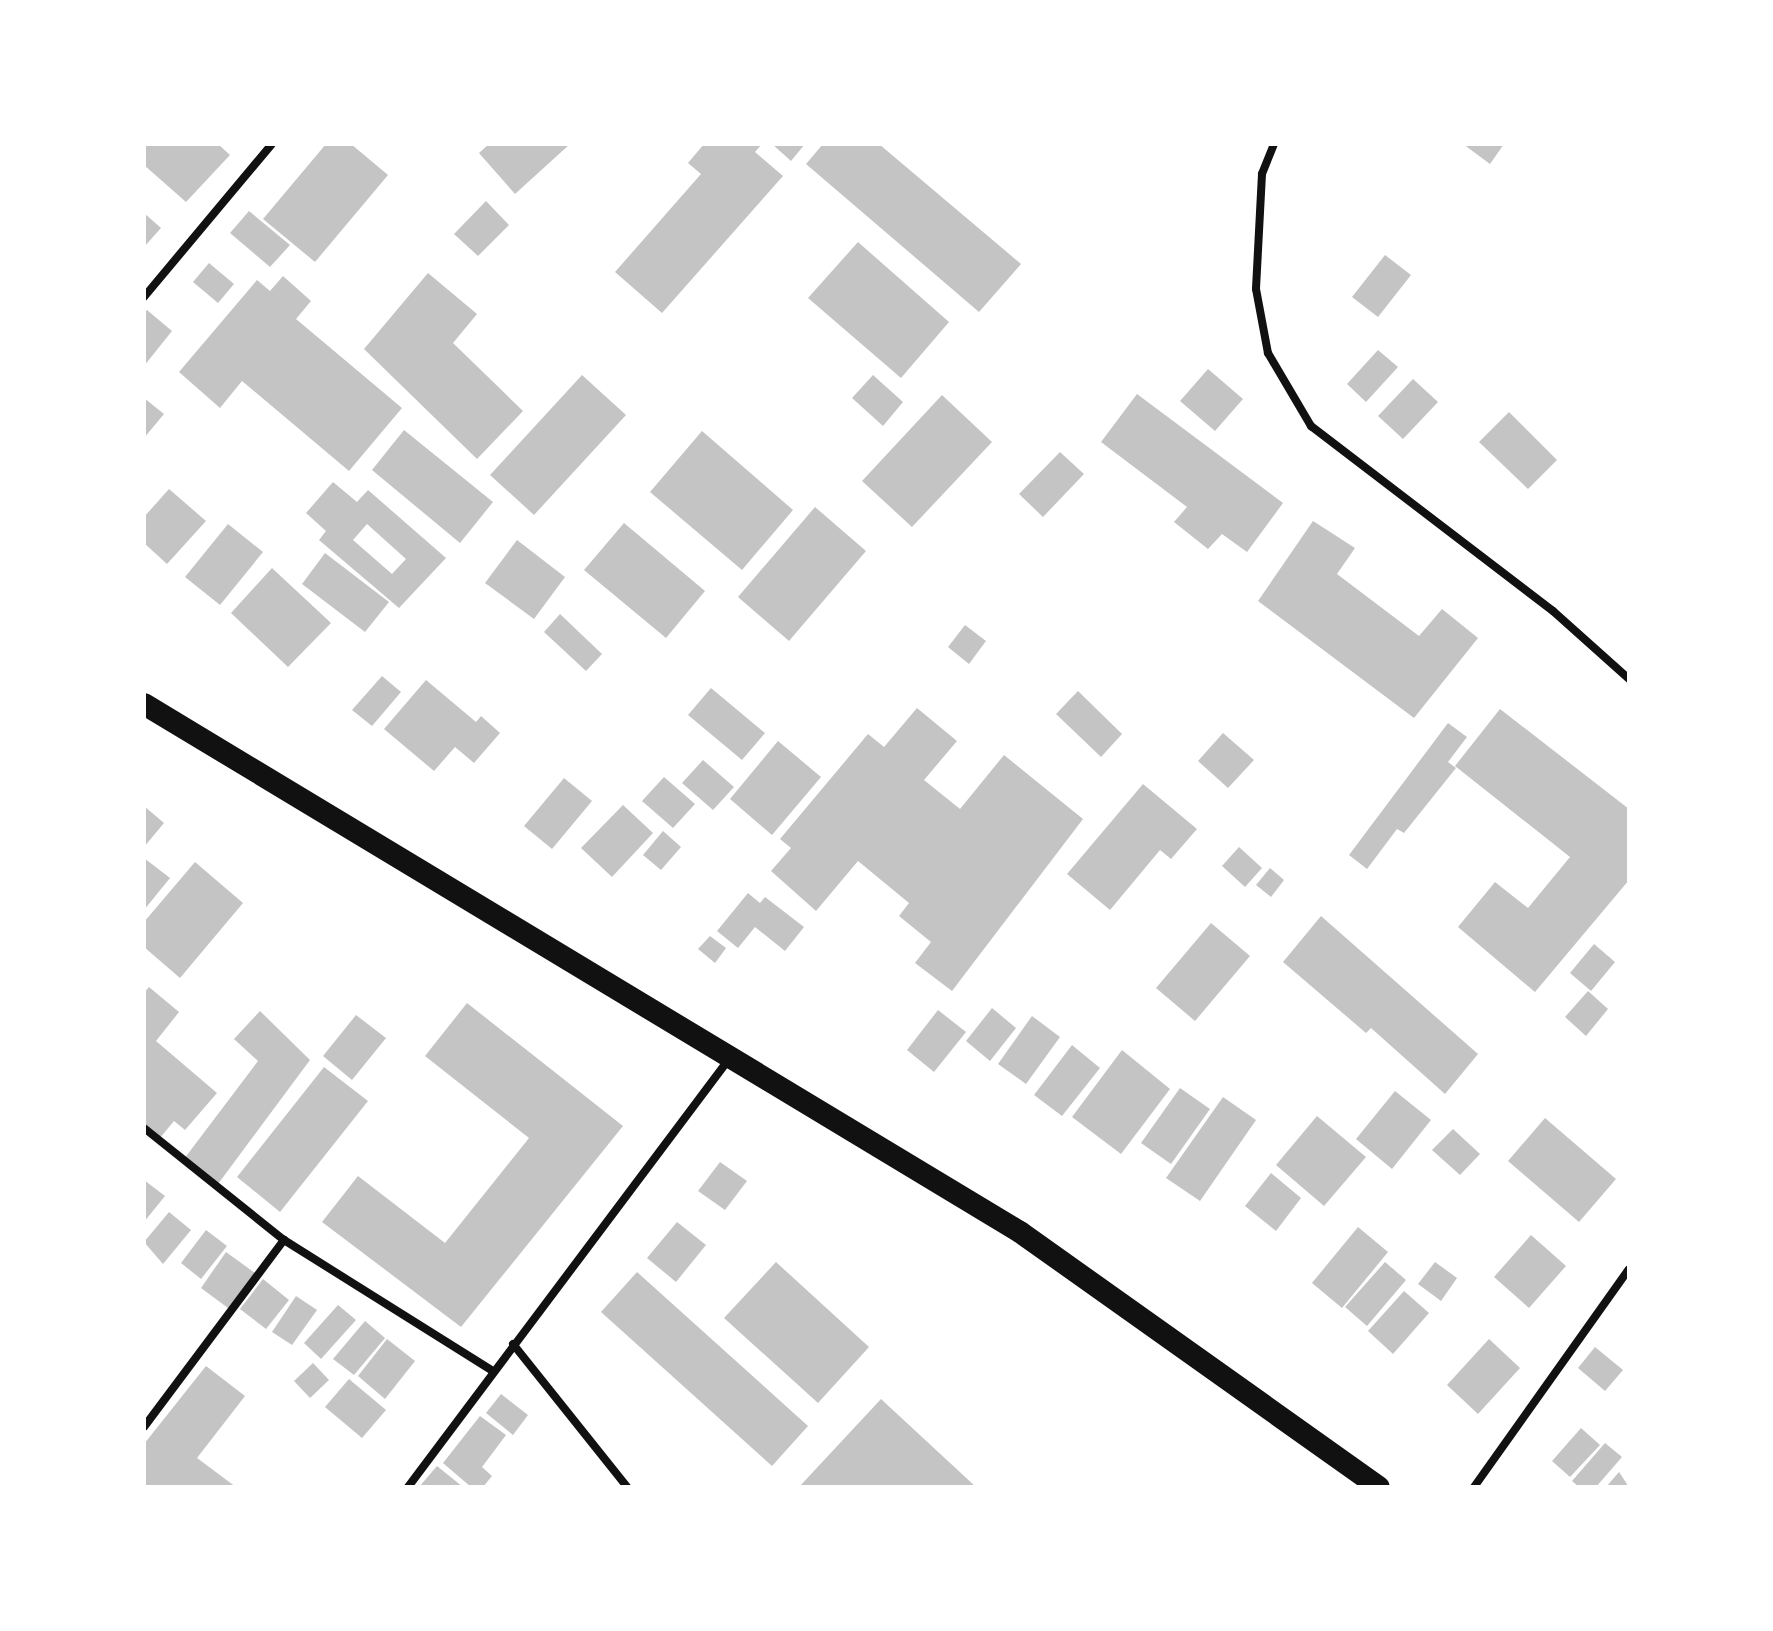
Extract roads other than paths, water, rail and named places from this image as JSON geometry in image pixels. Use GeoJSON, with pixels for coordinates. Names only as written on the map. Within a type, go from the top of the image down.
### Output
{"type":"FeatureCollection","features":[{"type":"Feature","properties":{"kind":"highway"},"geometry":{"type":"LineString","coordinates":[[144,704],[732,1055],[1020,1232],[1379,1487]]}},
{"type":"Feature","properties":{"kind":"street"},"geometry":{"type":"LineString","coordinates":[[144,297],[272,144]]}},
{"type":"Feature","properties":{"kind":"street"},"geometry":{"type":"LineString","coordinates":[[1274,144],[1262,174],[1256,289],[1268,353],[1311,426],[1553,611],[1629,679]]}},
{"type":"Feature","properties":{"kind":"street"},"geometry":{"type":"LineString","coordinates":[[408,1487],[732,1055]]}},
{"type":"Feature","properties":{"kind":"street"},"geometry":{"type":"LineString","coordinates":[[144,1128],[284,1240],[493,1371]]}},
{"type":"Feature","properties":{"kind":"street"},"geometry":{"type":"LineString","coordinates":[[144,1427],[284,1240]]}},
{"type":"Feature","properties":{"kind":"street"},"geometry":{"type":"LineString","coordinates":[[1474,1487],[1629,1269]]}},
{"type":"Feature","properties":{"kind":"street"},"geometry":{"type":"LineString","coordinates":[[513,1344],[627,1487]]}}]}
